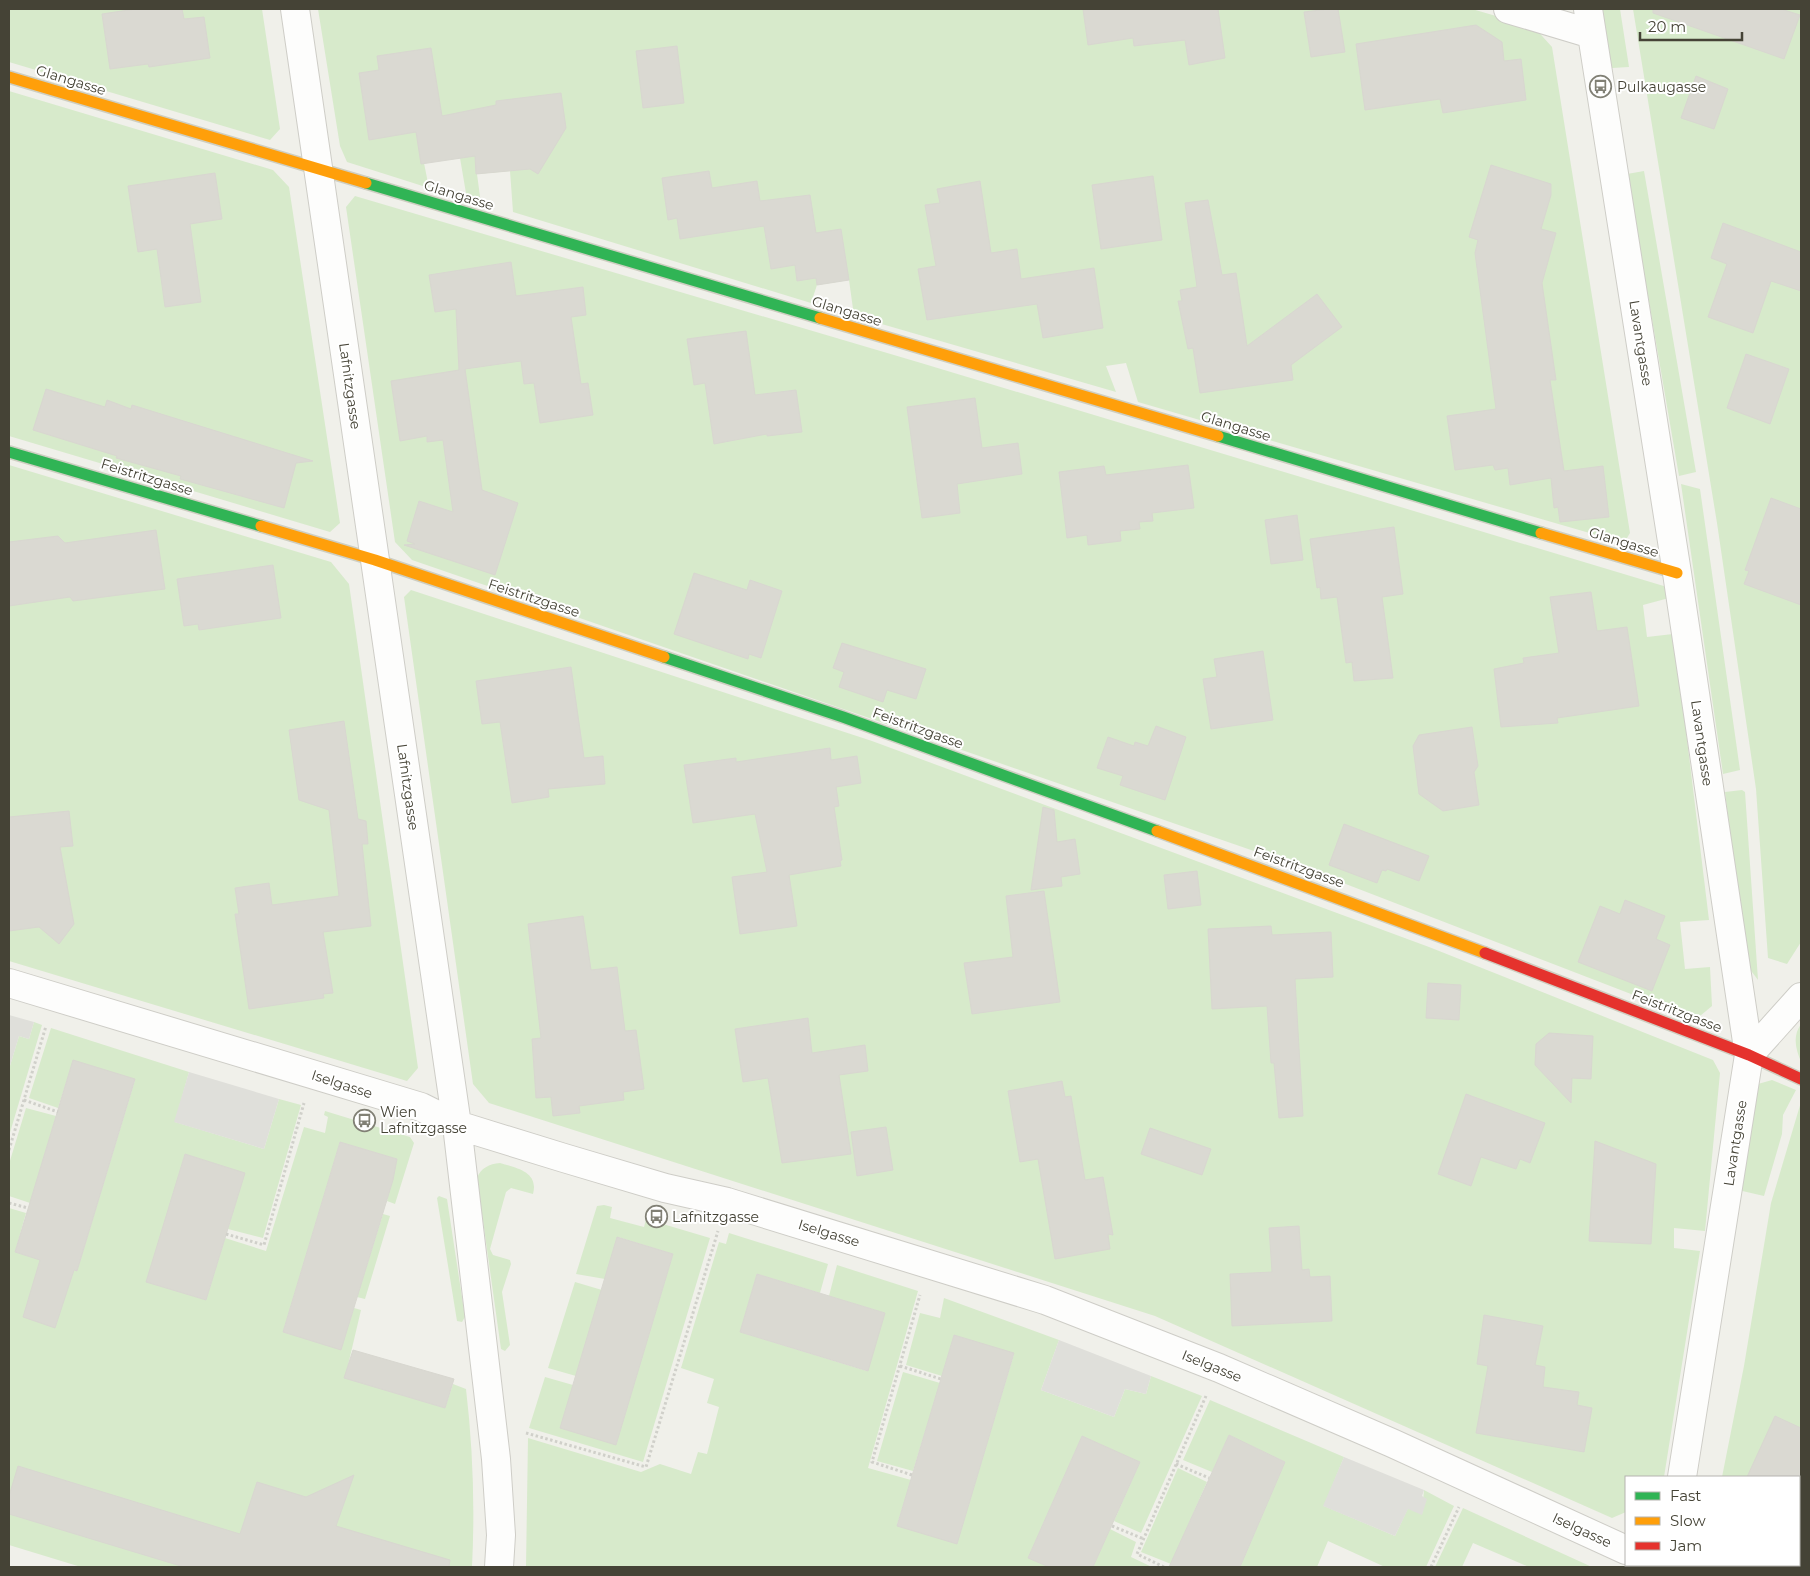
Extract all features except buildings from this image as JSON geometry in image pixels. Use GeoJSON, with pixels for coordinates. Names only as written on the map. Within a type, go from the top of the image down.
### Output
{"type":"FeatureCollection","features":[{"type":"Feature","properties":{"kind":"street","name":"Lafnitzgasse"},"geometry":{"type":"LineString","coordinates":[[295,9],[457,1125],[492,1423],[502,1535],[499,1567]]}},
{"type":"Feature","properties":{"kind":"street"},"geometry":{"type":"LineString","coordinates":[[1508,9],[1590,21]]}},
{"type":"Feature","properties":{"kind":"street","name":"Lavantgasse"},"geometry":{"type":"LineString","coordinates":[[1590,21],[1677,573],[1749,1055],[1682,1476]]}},
{"type":"Feature","properties":{"kind":"street","name":"Glangasse"},"geometry":{"type":"LineString","coordinates":[[9,77],[1677,573]]}},
{"type":"Feature","properties":{"kind":"street","name":"Feistritzgasse"},"geometry":{"type":"LineString","coordinates":[[9,452],[375,560],[843,717],[1373,910],[1749,1055],[1801,1079]]}},
{"type":"Feature","properties":{"kind":"street","name":"Iselgasse"},"geometry":{"type":"LineString","coordinates":[[9,983],[421,1108],[457,1125],[665,1188],[727,1202],[1045,1300],[1218,1368],[1472,1479],[1625,1550]]}},
{"type":"Feature","properties":{"kind":"street"},"geometry":{"type":"LineString","coordinates":[[1749,1055],[1801,997]]}},
{"type":"Feature","properties":{"kind":"path"},"geometry":{"type":"LineString","coordinates":[[9,1150],[55,997]]}},
{"type":"Feature","properties":{"kind":"path"},"geometry":{"type":"LineString","coordinates":[[226,1234],[264,1245],[312,1074]]}},
{"type":"Feature","properties":{"kind":"path"},"geometry":{"type":"LineString","coordinates":[[24,1100],[58,1112]]}},
{"type":"Feature","properties":{"kind":"path"},"geometry":{"type":"LineString","coordinates":[[492,1423],[646,1467],[727,1202]]}},
{"type":"Feature","properties":{"kind":"path"},"geometry":{"type":"LineString","coordinates":[[9,1203],[28,1208]]}},
{"type":"Feature","properties":{"kind":"path"},"geometry":{"type":"LineString","coordinates":[[912,1475],[872,1462],[928,1263]]}},
{"type":"Feature","properties":{"kind":"path"},"geometry":{"type":"LineString","coordinates":[[900,1366],[941,1379]]}},
{"type":"Feature","properties":{"kind":"path"},"geometry":{"type":"LineString","coordinates":[[1164,1567],[1137,1554],[1218,1368]]}},
{"type":"Feature","properties":{"kind":"path"},"geometry":{"type":"LineString","coordinates":[[1176,1464],[1209,1478]]}},
{"type":"Feature","properties":{"kind":"path"},"geometry":{"type":"LineString","coordinates":[[1431,1567],[1472,1479]]}},
{"type":"Feature","properties":{"kind":"path"},"geometry":{"type":"LineString","coordinates":[[1112,1526],[1144,1539]]}},
{"type":"Feature","properties":{"kind":"green space"},"geometry":{"type":"Polygon","coordinates":[[[9,9],[262,9],[280,129],[270,140],[9,62],[9,9]]]}},
{"type":"Feature","properties":{"kind":"green space"},"geometry":{"type":"Polygon","coordinates":[[[318,9],[1472,9],[1534,27],[1552,47],[1630,533],[1624,543],[1138,402],[1126,363],[1106,366],[1116,392],[854,316],[849,280],[817,285],[811,303],[513,212],[510,171],[477,174],[481,204],[467,199],[460,158],[424,163],[429,188],[347,162],[340,146],[318,9]]]}},
{"type":"Feature","properties":{"kind":"green space"},"geometry":{"type":"Polygon","coordinates":[[[1602,9],[1620,9],[1629,67],[1612,68],[1602,9]]]}},
{"type":"Feature","properties":{"kind":"green space"},"geometry":{"type":"Polygon","coordinates":[[[1633,9],[1801,9],[1801,942],[1787,964],[1768,958],[1756,789],[1717,523],[1633,9]]]}},
{"type":"Feature","properties":{"kind":"green space"},"geometry":{"type":"Polygon","coordinates":[[[9,91],[273,170],[289,187],[340,523],[330,532],[9,436],[9,91]]]}},
{"type":"Feature","properties":{"kind":"green space"},"geometry":{"type":"Polygon","coordinates":[[[1644,171],[1696,472],[1679,476],[1627,174],[1644,171]]]}},
{"type":"Feature","properties":{"kind":"green space"},"geometry":{"type":"Polygon","coordinates":[[[355,196],[921,363],[1667,587],[1669,598],[1643,605],[1647,637],[1673,634],[1675,641],[1709,920],[1680,922],[1685,969],[1710,967],[1712,1006],[1700,1016],[1688,1016],[1312,871],[412,560],[395,542],[346,207],[355,196]]]}},
{"type":"Feature","properties":{"kind":"green space"},"geometry":{"type":"Polygon","coordinates":[[[9,465],[331,562],[349,584],[418,1068],[407,1081],[9,961],[9,465]]]}},
{"type":"Feature","properties":{"kind":"green space"},"geometry":{"type":"Polygon","coordinates":[[[1681,484],[1700,489],[1740,770],[1723,774],[1681,484]]]}},
{"type":"Feature","properties":{"kind":"green space"},"geometry":{"type":"Polygon","coordinates":[[[411,590],[872,741],[1429,947],[1713,1060],[1720,1073],[1705,1231],[1674,1228],[1674,1248],[1700,1251],[1664,1476],[1625,1476],[1625,1512],[1612,1518],[1155,1316],[489,1103],[473,1084],[404,597],[411,590]]]}},
{"type":"Feature","properties":{"kind":"green space"},"geometry":{"type":"Polygon","coordinates":[[[1742,790],[1745,792],[1758,980],[1746,964],[1725,792],[1742,790]]]}},
{"type":"Feature","properties":{"kind":"green space"},"geometry":{"type":"Polygon","coordinates":[[[34,1022],[42,1025],[9,1136],[9,1069],[19,1036],[29,1039],[34,1022]]]}},
{"type":"Feature","properties":{"kind":"green space"},"geometry":{"type":"Polygon","coordinates":[[[1801,1024],[1801,1062],[1796,1048],[1796,1034],[1801,1024]]]}},
{"type":"Feature","properties":{"kind":"green space"},"geometry":{"type":"Polygon","coordinates":[[[51,1028],[189,1072],[175,1122],[264,1149],[279,1099],[301,1105],[263,1238],[228,1229],[244,1173],[185,1154],[147,1282],[206,1300],[225,1238],[266,1251],[304,1127],[325,1133],[328,1117],[324,1115],[325,1111],[410,1137],[414,1143],[395,1204],[387,1201],[397,1159],[340,1142],[283,1332],[340,1349],[354,1308],[361,1310],[345,1378],[445,1408],[453,1384],[466,1389],[473,1478],[472,1567],[81,1567],[9,1545],[9,1208],[26,1213],[15,1252],[77,1271],[135,1080],[73,1061],[58,1108],[29,1098],[51,1028]]]}},
{"type":"Feature","properties":{"kind":"green space"},"geometry":{"type":"Polygon","coordinates":[[[1772,1080],[1796,1090],[1783,1115],[1782,1134],[1764,1196],[1738,1190],[1758,1084],[1772,1080]]]}},
{"type":"Feature","properties":{"kind":"green space"},"geometry":{"type":"Polygon","coordinates":[[[1801,1102],[1801,1567],[1725,1567],[1722,1566],[1800,1566],[1800,1476],[1722,1476],[1744,1366],[1771,1203],[1801,1102]]]}},
{"type":"Feature","properties":{"kind":"green space"},"geometry":{"type":"Polygon","coordinates":[[[26,1108],[56,1116],[30,1203],[9,1196],[9,1164],[26,1108]]]}},
{"type":"Feature","properties":{"kind":"green space"},"geometry":{"type":"Polygon","coordinates":[[[500,1163],[525,1172],[533,1181],[534,1187],[533,1194],[511,1188],[506,1192],[490,1249],[493,1255],[510,1260],[511,1264],[502,1292],[510,1345],[505,1351],[501,1349],[477,1178],[486,1167],[500,1163]]]}},
{"type":"Feature","properties":{"kind":"green space"},"geometry":{"type":"Polygon","coordinates":[[[439,1196],[447,1199],[465,1317],[462,1322],[457,1321],[437,1198],[439,1196]]]}},
{"type":"Feature","properties":{"kind":"green space"},"geometry":{"type":"Polygon","coordinates":[[[597,1206],[612,1207],[610,1218],[644,1227],[646,1219],[710,1238],[643,1462],[529,1428],[545,1377],[573,1385],[616,1444],[673,1254],[618,1237],[605,1279],[576,1274],[597,1206]]]}},
{"type":"Feature","properties":{"kind":"green space"},"geometry":{"type":"Polygon","coordinates":[[[383,1214],[390,1216],[365,1299],[357,1297],[383,1214]]]}},
{"type":"Feature","properties":{"kind":"green space"},"geometry":{"type":"Polygon","coordinates":[[[729,1233],[828,1264],[820,1293],[757,1274],[740,1332],[867,1371],[885,1313],[829,1296],[837,1265],[918,1291],[868,1468],[911,1480],[897,1525],[957,1543],[1014,1354],[954,1335],[942,1376],[906,1365],[920,1313],[940,1318],[944,1298],[1059,1340],[1041,1390],[1114,1417],[1125,1389],[1146,1394],[1151,1376],[1202,1396],[1141,1533],[1114,1521],[1140,1462],[1082,1436],[1028,1558],[1049,1567],[526,1567],[528,1438],[641,1472],[660,1464],[691,1474],[698,1452],[707,1454],[719,1407],[707,1403],[714,1379],[681,1368],[719,1242],[726,1244],[729,1233]]]}},
{"type":"Feature","properties":{"kind":"green space"},"geometry":{"type":"Polygon","coordinates":[[[575,1282],[602,1290],[576,1376],[548,1368],[575,1282]]]}},
{"type":"Feature","properties":{"kind":"green space"},"geometry":{"type":"Polygon","coordinates":[[[903,1372],[940,1383],[913,1471],[877,1461],[903,1372]]]}},
{"type":"Feature","properties":{"kind":"green space"},"geometry":{"type":"Polygon","coordinates":[[[1210,1400],[1344,1457],[1324,1506],[1395,1536],[1408,1508],[1422,1514],[1424,1490],[1454,1506],[1426,1567],[1385,1567],[1328,1541],[1317,1567],[1240,1567],[1285,1462],[1229,1435],[1212,1472],[1183,1460],[1210,1400]]]}},
{"type":"Feature","properties":{"kind":"green space"},"geometry":{"type":"Polygon","coordinates":[[[1178,1468],[1207,1482],[1171,1564],[1141,1552],[1178,1468]]]}},
{"type":"Feature","properties":{"kind":"green space"},"geometry":{"type":"Polygon","coordinates":[[[1463,1508],[1592,1567],[1529,1567],[1473,1543],[1462,1567],[1435,1567],[1463,1508]]]}},
{"type":"Feature","properties":{"kind":"green space"},"geometry":{"type":"Polygon","coordinates":[[[1110,1529],[1136,1542],[1131,1557],[1152,1567],[1093,1567],[1110,1529]]]}},
{"type":"Feature","properties":{"kind":"shaded area"},"geometry":{"type":"Polygon","coordinates":[[[9,1015],[34,1022],[29,1039],[19,1036],[9,1069],[9,1015]]]}},
{"type":"Feature","properties":{"kind":"shaded area"},"geometry":{"type":"Polygon","coordinates":[[[189,1072],[279,1099],[264,1149],[174,1122],[189,1072]]]}},
{"type":"Feature","properties":{"kind":"shaded area"},"geometry":{"type":"Polygon","coordinates":[[[1059,1340],[1151,1376],[1146,1394],[1125,1389],[1114,1417],[1041,1390],[1059,1340]]]}},
{"type":"Feature","properties":{"kind":"shaded area"},"geometry":{"type":"Polygon","coordinates":[[[1344,1457],[1424,1490],[1422,1496],[1427,1499],[1422,1515],[1408,1509],[1395,1536],[1323,1506],[1344,1457]]]}},
{"type":"Feature","properties":{"kind":"traffic: fast"},"geometry":{"type":"LineString","coordinates":[[366,183],[820,318]]}},
{"type":"Feature","properties":{"kind":"traffic: fast"},"geometry":{"type":"LineString","coordinates":[[1218,436],[1541,533]]}},
{"type":"Feature","properties":{"kind":"traffic: fast"},"geometry":{"type":"LineString","coordinates":[[9,452],[261,526]]}},
{"type":"Feature","properties":{"kind":"traffic: fast"},"geometry":{"type":"LineString","coordinates":[[664,657],[843,717],[1157,831]]}},
{"type":"Feature","properties":{"kind":"traffic: slow"},"geometry":{"type":"LineString","coordinates":[[9,77],[366,183]]}},
{"type":"Feature","properties":{"kind":"traffic: slow"},"geometry":{"type":"LineString","coordinates":[[820,318],[1218,436]]}},
{"type":"Feature","properties":{"kind":"traffic: slow"},"geometry":{"type":"LineString","coordinates":[[261,526],[375,560],[664,657]]}},
{"type":"Feature","properties":{"kind":"traffic: slow"},"geometry":{"type":"LineString","coordinates":[[1541,533],[1677,573]]}},
{"type":"Feature","properties":{"kind":"traffic: slow"},"geometry":{"type":"LineString","coordinates":[[1157,831],[1485,953]]}},
{"type":"Feature","properties":{"kind":"traffic: jam"},"geometry":{"type":"LineString","coordinates":[[1485,953],[1749,1055],[1801,1079]]}},
{"type":"Feature","properties":{"kind":"place","name":"Pulkaugasse"},"geometry":{"type":"Point","coordinates":[1601,87]}},
{"type":"Feature","properties":{"kind":"place","name":"Wien Lafnitzgasse"},"geometry":{"type":"Point","coordinates":[364,1120]}},
{"type":"Feature","properties":{"kind":"place","name":"Lafnitzgasse"},"geometry":{"type":"Point","coordinates":[656,1217]}}]}
